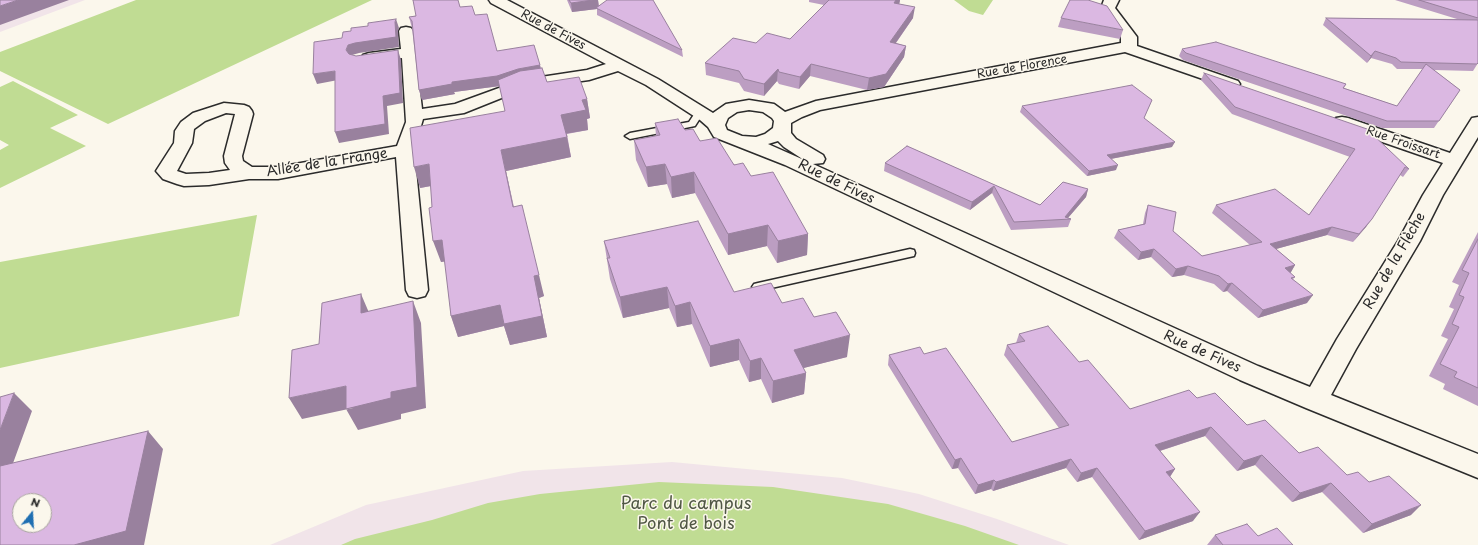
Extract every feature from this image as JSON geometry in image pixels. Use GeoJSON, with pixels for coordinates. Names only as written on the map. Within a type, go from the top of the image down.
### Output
{"type":"FeatureCollection","features":[{"type":"Feature","properties":{"kind":"street","name":"Rue de Fives"},"geometry":{"type":"LineString","coordinates":[[496,0],[652,82],[700,112],[716,125],[720,133],[792,160],[848,188],[1216,359],[1478,466]]}},
{"type":"Feature","properties":{"kind":"street"},"geometry":{"type":"LineString","coordinates":[[1112,0],[1109,3],[1108,8],[1129,37],[1130,44],[1126,47],[1244,88]]}},
{"type":"Feature","properties":{"kind":"street","name":"Allée de la Frange"},"geometry":{"type":"LineString","coordinates":[[406,31],[414,122],[405,150],[417,290]]}},
{"type":"Feature","properties":{"kind":"street","name":"Rue de Florence"},"geometry":{"type":"LineString","coordinates":[[739,141],[764,140],[777,134],[782,126],[805,109],[859,97],[1126,47]]}},
{"type":"Feature","properties":{"kind":"street"},"geometry":{"type":"LineString","coordinates":[[360,59],[409,52]]}},
{"type":"Feature","properties":{"kind":"street"},"geometry":{"type":"LineString","coordinates":[[414,116],[458,109],[521,85],[589,75],[620,65]]}},
{"type":"Feature","properties":{"kind":"street","name":"Rue de Fives"},"geometry":{"type":"LineString","coordinates":[[652,82],[698,100],[719,105],[755,106],[773,111],[778,114],[786,139],[805,153],[931,226]]}},
{"type":"Feature","properties":{"kind":"street","name":"Rue de Florence"},"geometry":{"type":"LineString","coordinates":[[755,106],[798,104],[859,97]]}},
{"type":"Feature","properties":{"kind":"street"},"geometry":{"type":"LineString","coordinates":[[716,125],[717,118],[723,112],[737,106]]}},
{"type":"Feature","properties":{"kind":"street","name":"Allée de la Frange"},"geometry":{"type":"LineString","coordinates":[[249,173],[239,168],[234,162],[233,156],[244,114],[243,111],[230,108],[216,110],[192,121],[184,131],[183,143],[166,171],[170,176],[184,180],[209,179],[249,173],[278,173],[405,150]]}},
{"type":"Feature","properties":{"kind":"street","name":"Rue Froissart"},"geometry":{"type":"LineString","coordinates":[[1324,115],[1454,161]]}},
{"type":"Feature","properties":{"kind":"street","name":"Rue de la Flèche"},"geometry":{"type":"LineString","coordinates":[[1316,401],[1346,345],[1409,241],[1478,122]]}},
{"type":"Feature","properties":{"kind":"lane"},"geometry":{"type":"LineString","coordinates":[[630,136],[692,124],[700,112]]}},
{"type":"Feature","properties":{"kind":"lane"},"geometry":{"type":"LineString","coordinates":[[755,288],[910,253]]}},
{"type":"Feature","properties":{"kind":"shaded area"},"geometry":{"type":"Polygon","coordinates":[[[0,0],[85,0],[0,32],[0,0]]]}},
{"type":"Feature","properties":{"kind":"shaded area","name":"Parc du campus Pont de bois"},"geometry":{"type":"Polygon","coordinates":[[[672,462],[842,478],[919,494],[997,519],[1069,545],[270,545],[366,505],[523,471],[672,462]]]}},
{"type":"Feature","properties":{"kind":"green space"},"geometry":{"type":"Polygon","coordinates":[[[136,0],[372,0],[108,124],[0,71],[0,52],[136,0]]]}},
{"type":"Feature","properties":{"kind":"green space"},"geometry":{"type":"Polygon","coordinates":[[[954,0],[993,0],[983,15],[969,11],[954,0]]]}},
{"type":"Feature","properties":{"kind":"green space"},"geometry":{"type":"Polygon","coordinates":[[[13,81],[78,115],[50,128],[86,146],[0,188],[0,150],[9,145],[0,140],[0,87],[13,81]]]}},
{"type":"Feature","properties":{"kind":"green space"},"geometry":{"type":"Polygon","coordinates":[[[257,215],[239,316],[0,368],[0,262],[257,215]]]}},
{"type":"Feature","properties":{"kind":"green space","name":"Parc du campus Pont de bois"},"geometry":{"type":"Polygon","coordinates":[[[659,482],[773,487],[888,504],[965,526],[1019,545],[341,545],[355,539],[432,520],[488,503],[540,494],[659,482]]]}},
{"type":"Feature","properties":{"kind":"building"},"geometry":{"type":"Polygon","coordinates":[[[0,0],[18,0],[0,6],[0,0]]]}},
{"type":"Feature","properties":{"kind":"building"},"geometry":{"type":"Polygon","coordinates":[[[413,0],[458,0],[460,7],[472,6],[475,15],[487,14],[497,51],[534,45],[540,65],[518,69],[497,76],[452,82],[452,84],[419,90],[412,21],[409,17],[416,16],[413,0]]]}},
{"type":"Feature","properties":{"kind":"building"},"geometry":{"type":"Polygon","coordinates":[[[569,0],[593,0],[571,3],[569,0]]]}},
{"type":"Feature","properties":{"kind":"building"},"geometry":{"type":"Polygon","coordinates":[[[607,0],[653,0],[682,50],[596,8],[607,0]]]}},
{"type":"Feature","properties":{"kind":"building"},"geometry":{"type":"Polygon","coordinates":[[[829,0],[896,0],[894,3],[915,7],[890,42],[906,46],[886,74],[869,78],[811,64],[800,77],[779,72],[778,69],[764,84],[744,79],[739,71],[705,63],[733,38],[756,43],[767,33],[790,39],[829,0]]]}},
{"type":"Feature","properties":{"kind":"building"},"geometry":{"type":"Polygon","coordinates":[[[1070,0],[1088,0],[1107,6],[1123,30],[1061,18],[1070,0]]]}},
{"type":"Feature","properties":{"kind":"building"},"geometry":{"type":"Polygon","coordinates":[[[1419,0],[1478,0],[1478,18],[1419,0]]]}},
{"type":"Feature","properties":{"kind":"building"},"geometry":{"type":"Polygon","coordinates":[[[1326,18],[1478,20],[1478,63],[1401,62],[1396,58],[1375,51],[1371,56],[1326,18]]]}},
{"type":"Feature","properties":{"kind":"building"},"geometry":{"type":"Polygon","coordinates":[[[396,19],[396,37],[355,43],[348,45],[346,50],[349,54],[356,56],[398,50],[400,93],[383,96],[385,124],[335,132],[335,71],[313,74],[314,42],[342,38],[343,32],[351,31],[351,28],[368,26],[368,23],[396,19]]]}},
{"type":"Feature","properties":{"kind":"building"},"geometry":{"type":"Polygon","coordinates":[[[1216,42],[1346,84],[1343,88],[1397,106],[1426,64],[1460,90],[1439,121],[1387,121],[1186,53],[1182,49],[1216,42]]]}},
{"type":"Feature","properties":{"kind":"building"},"geometry":{"type":"Polygon","coordinates":[[[542,68],[547,82],[579,77],[587,99],[582,100],[586,110],[561,115],[567,137],[501,150],[513,207],[522,205],[539,275],[534,276],[542,316],[504,324],[500,305],[451,316],[442,240],[433,241],[429,208],[432,207],[429,164],[414,167],[410,128],[505,111],[498,80],[520,71],[542,68]]]}},
{"type":"Feature","properties":{"kind":"building"},"geometry":{"type":"Polygon","coordinates":[[[1204,73],[1367,129],[1409,169],[1405,167],[1372,219],[1359,234],[1332,227],[1270,244],[1295,265],[1285,268],[1295,277],[1291,278],[1313,295],[1263,310],[1232,283],[1228,284],[1219,276],[1188,266],[1176,269],[1154,249],[1141,252],[1118,230],[1145,224],[1148,205],[1176,212],[1173,231],[1202,256],[1262,242],[1216,205],[1275,189],[1309,215],[1355,149],[1235,107],[1204,73]]]}},
{"type":"Feature","properties":{"kind":"building"},"geometry":{"type":"Polygon","coordinates":[[[1132,85],[1152,100],[1144,118],[1175,142],[1107,155],[1118,165],[1089,171],[1022,106],[1132,85]]]}},
{"type":"Feature","properties":{"kind":"building"},"geometry":{"type":"Polygon","coordinates":[[[678,119],[685,130],[693,129],[700,141],[717,138],[734,165],[743,163],[751,176],[773,172],[808,234],[778,241],[768,225],[728,234],[694,172],[671,177],[665,164],[646,167],[634,140],[660,135],[655,123],[678,119]]]}},
{"type":"Feature","properties":{"kind":"building"},"geometry":{"type":"Polygon","coordinates":[[[907,146],[1040,205],[1063,182],[1088,189],[1065,217],[1071,219],[1014,222],[994,186],[972,202],[885,163],[907,146]]]}},
{"type":"Feature","properties":{"kind":"building"},"geometry":{"type":"Polygon","coordinates":[[[698,221],[734,292],[771,283],[782,303],[803,298],[814,317],[836,312],[850,335],[794,350],[806,373],[773,381],[761,358],[750,361],[739,339],[710,346],[690,302],[675,306],[667,287],[620,297],[607,258],[610,258],[604,241],[698,221]]]}},
{"type":"Feature","properties":{"kind":"building"},"geometry":{"type":"Polygon","coordinates":[[[1478,239],[1478,388],[1454,377],[1457,372],[1440,364],[1459,327],[1452,324],[1464,297],[1459,295],[1469,273],[1462,270],[1478,239]]]}},
{"type":"Feature","properties":{"kind":"building"},"geometry":{"type":"Polygon","coordinates":[[[361,294],[361,313],[413,301],[417,387],[391,392],[391,398],[346,409],[346,386],[289,398],[292,350],[319,344],[322,303],[361,294]]]}},
{"type":"Feature","properties":{"kind":"building"},"geometry":{"type":"Polygon","coordinates":[[[1048,326],[1079,362],[1088,360],[1130,409],[1189,390],[1197,398],[1215,393],[1247,425],[1265,420],[1299,453],[1318,447],[1347,475],[1358,472],[1369,482],[1389,476],[1421,505],[1372,524],[1331,483],[1300,493],[1262,455],[1244,461],[1211,427],[1155,445],[1175,469],[1166,472],[1200,512],[1145,531],[1097,468],[1081,473],[1071,459],[996,482],[994,480],[978,485],[961,458],[955,460],[889,355],[920,347],[924,354],[946,348],[1012,442],[1069,425],[1007,345],[1025,341],[1019,334],[1048,326]]]}},
{"type":"Feature","properties":{"kind":"building"},"geometry":{"type":"Polygon","coordinates":[[[14,393],[0,430],[0,397],[14,393]]]}},
{"type":"Feature","properties":{"kind":"building"},"geometry":{"type":"Polygon","coordinates":[[[148,431],[126,531],[74,545],[0,545],[0,466],[148,431]]]}},
{"type":"Feature","properties":{"kind":"building"},"geometry":{"type":"Polygon","coordinates":[[[1247,524],[1258,536],[1277,528],[1293,545],[1223,545],[1215,535],[1247,524]]]}}]}
